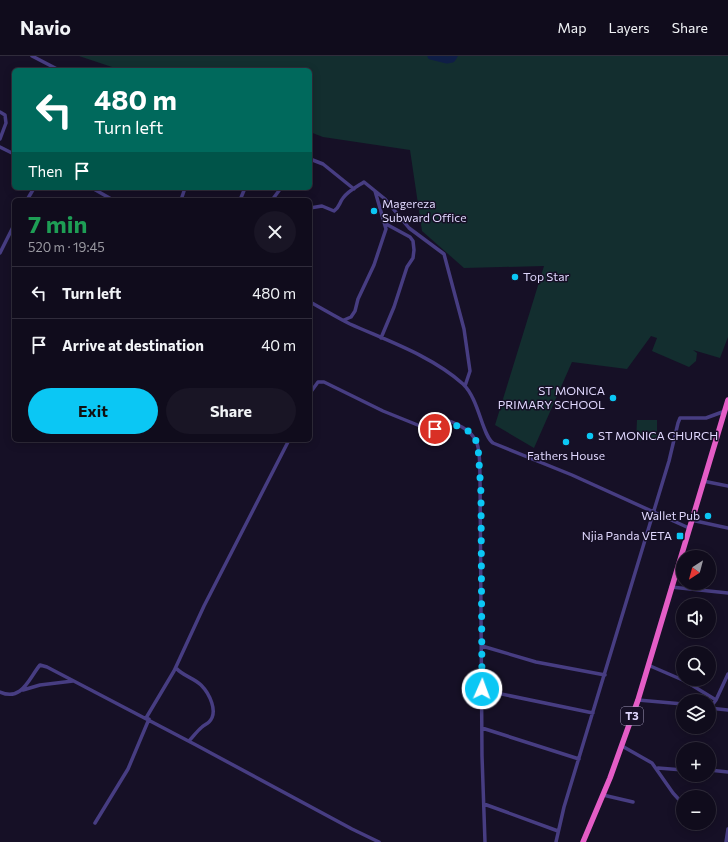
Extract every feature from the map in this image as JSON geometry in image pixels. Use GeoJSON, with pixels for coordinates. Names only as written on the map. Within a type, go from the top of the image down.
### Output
{"type":"FeatureCollection","features":[{"type":"Feature","properties":{"kind":"highway","name":"T3"},"geometry":{"type":"LineString","coordinates":[[583,842],[622,746],[638,700],[691,520],[728,402]]}},
{"type":"Feature","properties":{"kind":"street"},"geometry":{"type":"LineString","coordinates":[[32,56],[53,68]]}},
{"type":"Feature","properties":{"kind":"street"},"geometry":{"type":"LineString","coordinates":[[0,112],[5,115],[6,123],[0,139]]}},
{"type":"Feature","properties":{"kind":"street"},"geometry":{"type":"LineString","coordinates":[[0,147],[12,153]]}},
{"type":"Feature","properties":{"kind":"street"},"geometry":{"type":"LineString","coordinates":[[312,160],[322,164],[354,189]]}},
{"type":"Feature","properties":{"kind":"street"},"geometry":{"type":"LineString","coordinates":[[312,208],[322,206],[334,211],[339,208],[344,196],[364,182],[385,199],[409,228],[444,254],[464,329],[470,371],[465,386]]}},
{"type":"Feature","properties":{"kind":"street"},"geometry":{"type":"LineString","coordinates":[[96,190],[110,198]]}},
{"type":"Feature","properties":{"kind":"street"},"geometry":{"type":"LineString","coordinates":[[343,320],[351,317],[355,311],[358,299],[374,265],[386,224],[375,191]]}},
{"type":"Feature","properties":{"kind":"street"},"geometry":{"type":"LineString","coordinates":[[381,338],[394,307],[407,267],[413,258],[414,250],[413,240],[410,237],[386,224]]}},
{"type":"Feature","properties":{"kind":"street"},"geometry":{"type":"LineString","coordinates":[[0,254],[12,230]]}},
{"type":"Feature","properties":{"kind":"street"},"geometry":{"type":"LineString","coordinates":[[312,303],[343,320],[423,358],[456,378],[465,386],[478,407],[488,438],[493,443],[653,510],[689,528]]}},
{"type":"Feature","properties":{"kind":"street"},"geometry":{"type":"LineString","coordinates":[[312,390],[318,382],[324,382],[383,411],[427,429],[433,430],[449,420],[474,436],[478,446],[480,475],[482,728],[486,842]]}},
{"type":"Feature","properties":{"kind":"street"},"geometry":{"type":"LineString","coordinates":[[556,842],[592,713],[627,604],[680,418],[706,418],[725,411]]}},
{"type":"Feature","properties":{"kind":"street"},"geometry":{"type":"LineString","coordinates":[[95,823],[128,769],[147,719],[176,668],[212,590],[288,442]]}},
{"type":"Feature","properties":{"kind":"street"},"geometry":{"type":"LineString","coordinates":[[703,481],[728,486]]}},
{"type":"Feature","properties":{"kind":"street"},"geometry":{"type":"LineString","coordinates":[[691,520],[728,528]]}},
{"type":"Feature","properties":{"kind":"street"},"geometry":{"type":"LineString","coordinates":[[671,587],[728,593]]}},
{"type":"Feature","properties":{"kind":"street"},"geometry":{"type":"LineString","coordinates":[[482,646],[536,662],[604,675]]}},
{"type":"Feature","properties":{"kind":"street"},"geometry":{"type":"LineString","coordinates":[[23,690],[40,665],[56,670],[74,681],[379,842]]}},
{"type":"Feature","properties":{"kind":"street"},"geometry":{"type":"LineString","coordinates":[[648,665],[685,681],[706,694]]}},
{"type":"Feature","properties":{"kind":"street"},"geometry":{"type":"LineString","coordinates":[[176,668],[185,676],[201,685],[209,696],[213,706],[213,713],[210,722],[200,728],[189,741]]}},
{"type":"Feature","properties":{"kind":"street"},"geometry":{"type":"LineString","coordinates":[[716,700],[728,674]]}},
{"type":"Feature","properties":{"kind":"street"},"geometry":{"type":"LineString","coordinates":[[0,692],[7,695],[15,694],[40,685],[74,681]]}},
{"type":"Feature","properties":{"kind":"street"},"geometry":{"type":"LineString","coordinates":[[482,690],[592,713]]}},
{"type":"Feature","properties":{"kind":"street"},"geometry":{"type":"LineString","coordinates":[[638,700],[676,703]]}},
{"type":"Feature","properties":{"kind":"street"},"geometry":{"type":"LineString","coordinates":[[716,709],[728,710]]}},
{"type":"Feature","properties":{"kind":"street"},"geometry":{"type":"LineString","coordinates":[[482,728],[580,759]]}},
{"type":"Feature","properties":{"kind":"street"},"geometry":{"type":"LineString","coordinates":[[622,746],[648,759],[658,768],[676,796]]}},
{"type":"Feature","properties":{"kind":"street"},"geometry":{"type":"LineString","coordinates":[[658,768],[676,769]]}},
{"type":"Feature","properties":{"kind":"street"},"geometry":{"type":"LineString","coordinates":[[716,771],[728,772]]}},
{"type":"Feature","properties":{"kind":"street"},"geometry":{"type":"LineString","coordinates":[[603,795],[633,802]]}},
{"type":"Feature","properties":{"kind":"street"},"geometry":{"type":"LineString","coordinates":[[484,804],[558,831]]}},
{"type":"Feature","properties":{"kind":"street"},"geometry":{"type":"LineString","coordinates":[[726,842],[728,829]]}},
{"type":"Feature","properties":{"kind":"green space"},"geometry":{"type":"Polygon","coordinates":[[[79,56],[728,56],[728,337],[720,358],[693,350],[697,353],[696,361],[689,367],[652,351],[657,338],[651,336],[627,369],[572,362],[534,448],[495,425],[544,266],[464,268],[422,231],[410,150],[323,137],[312,133],[312,68],[115,68],[79,56]]]}},
{"type":"Feature","properties":{"kind":"green space"},"geometry":{"type":"Polygon","coordinates":[[[637,420],[657,420],[657,438],[636,441],[637,420]]]}},
{"type":"Feature","properties":{"kind":"waterway"},"geometry":{"type":"LineString","coordinates":[[431,56],[447,60],[452,59],[454,56]]}},
{"type":"Feature","properties":{"kind":"place","name":"Magereza Subward Office"},"geometry":{"type":"Point","coordinates":[374,211]}},
{"type":"Feature","properties":{"kind":"place","name":"Top Star"},"geometry":{"type":"Point","coordinates":[515,277]}},
{"type":"Feature","properties":{"kind":"place","name":"ST MONICA PRIMARY SCHOOL"},"geometry":{"type":"Point","coordinates":[613,398]}},
{"type":"Feature","properties":{"kind":"place","name":"ST MONICA CHURCH"},"geometry":{"type":"Point","coordinates":[590,436]}},
{"type":"Feature","properties":{"kind":"place","name":"Fathers House"},"geometry":{"type":"Point","coordinates":[566,442]}},
{"type":"Feature","properties":{"kind":"place","name":"Wallet Pub"},"geometry":{"type":"Point","coordinates":[708,516]}},
{"type":"Feature","properties":{"kind":"place","name":"Njia Panda VETA"},"geometry":{"type":"Point","coordinates":[680,536]}},
{"type":"Feature","properties":{"kind":"route"},"geometry":{"type":"LineString","coordinates":[[435,429],[449,420],[474,436],[478,446],[481,493],[482,689]]}}]}
